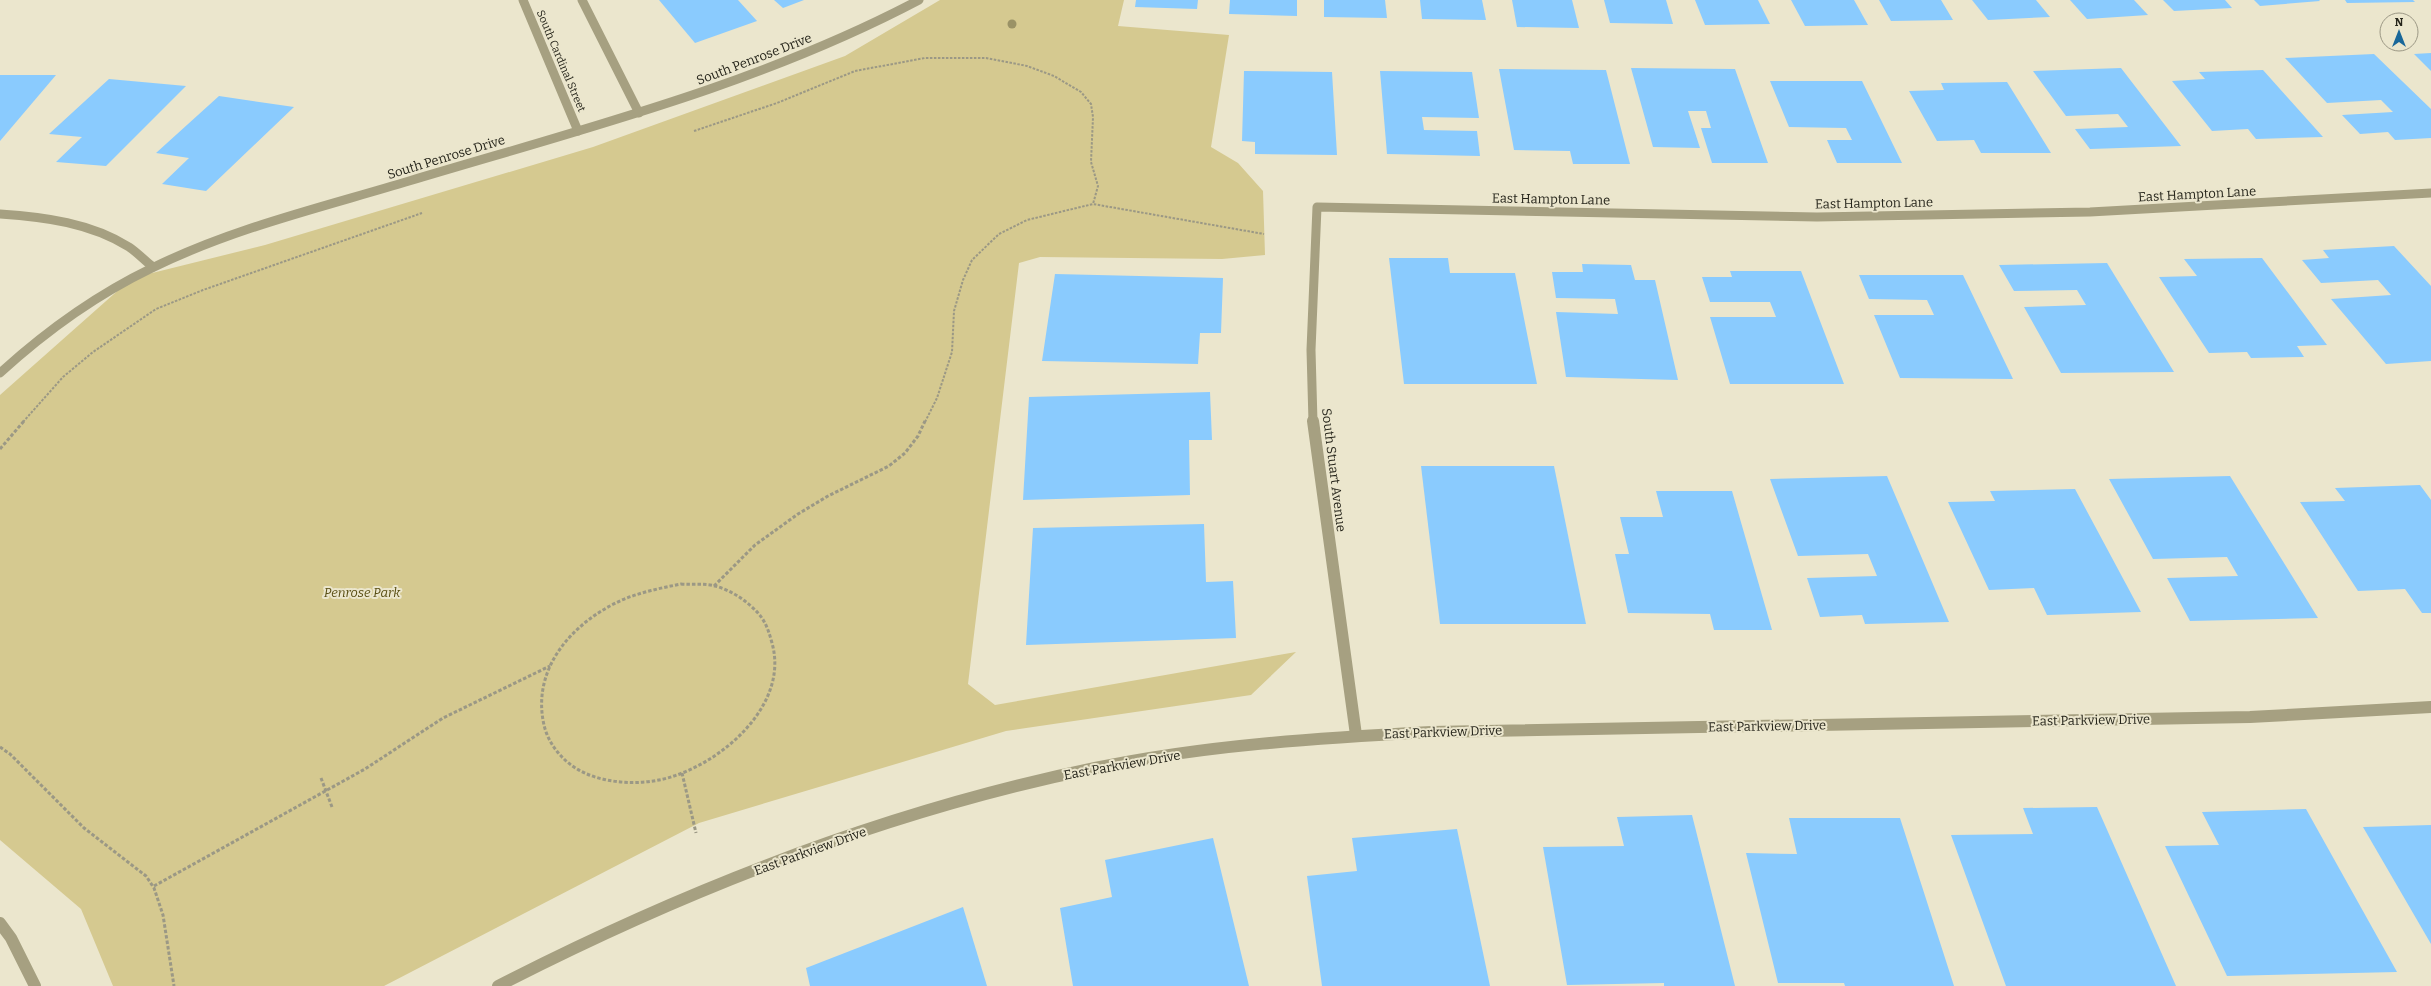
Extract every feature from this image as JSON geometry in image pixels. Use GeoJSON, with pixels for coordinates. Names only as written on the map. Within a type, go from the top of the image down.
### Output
{"type":"FeatureCollection","features":[{"type":"Feature","properties":{"kind":"street","name":"South Cardinal Street"},"geometry":{"type":"LineString","coordinates":[[523,0],[578,131]]}},
{"type":"Feature","properties":{"kind":"street"},"geometry":{"type":"LineString","coordinates":[[582,0],[639,113]]}},
{"type":"Feature","properties":{"kind":"street","name":"South Penrose Drive"},"geometry":{"type":"LineString","coordinates":[[0,373],[29,347],[76,311],[153,267],[230,235],[692,97],[772,68],[845,36],[919,0]]}},
{"type":"Feature","properties":{"kind":"street","name":"East Hampton Lane"},"geometry":{"type":"LineString","coordinates":[[1317,208],[1825,217],[2090,212],[2431,193]]}},
{"type":"Feature","properties":{"kind":"street","name":"South Stuart Avenue"},"geometry":{"type":"LineString","coordinates":[[1317,208],[1310,342],[1310,388],[1314,436],[1356,735]]}},
{"type":"Feature","properties":{"kind":"street"},"geometry":{"type":"LineString","coordinates":[[0,214],[59,220],[97,231],[128,246],[153,267]]}},
{"type":"Feature","properties":{"kind":"street","name":"East Parkview Drive"},"geometry":{"type":"LineString","coordinates":[[498,986],[540,963],[686,897],[826,843],[962,800],[1095,768],[1226,747],[1356,735],[1431,732],[2250,717],[2431,707]]}},
{"type":"Feature","properties":{"kind":"street"},"geometry":{"type":"LineString","coordinates":[[0,923],[11,938],[36,986]]}},
{"type":"Feature","properties":{"kind":"path"},"geometry":{"type":"LineString","coordinates":[[688,133],[777,102],[855,71],[925,58],[986,58],[1027,66],[1054,76],[1080,92],[1091,104],[1094,117],[1091,162],[1098,186],[1093,204]]}},
{"type":"Feature","properties":{"kind":"path"},"geometry":{"type":"LineString","coordinates":[[714,586],[755,545],[798,514],[828,496],[889,466],[905,453],[918,436],[937,398],[952,352],[954,311],[963,280],[972,260],[999,234],[1027,220],[1093,204],[1264,234]]}},
{"type":"Feature","properties":{"kind":"path"},"geometry":{"type":"LineString","coordinates":[[0,449],[63,377],[92,352],[156,309],[203,290],[429,211]]}},
{"type":"Feature","properties":{"kind":"path"},"geometry":{"type":"LineString","coordinates":[[680,584],[714,586],[742,598],[763,618],[775,643],[776,672],[765,704],[743,733],[713,758],[682,773],[675,776],[633,784],[593,778],[562,760],[545,732],[540,700],[550,665],[573,634],[605,608],[642,590],[680,584]]}},
{"type":"Feature","properties":{"kind":"path"},"geometry":{"type":"LineString","coordinates":[[154,886],[326,792],[365,769],[443,718],[550,665]]}},
{"type":"Feature","properties":{"kind":"path"},"geometry":{"type":"LineString","coordinates":[[0,747],[10,754],[84,828],[146,876],[154,886],[160,905],[174,986]]}},
{"type":"Feature","properties":{"kind":"path"},"geometry":{"type":"LineString","coordinates":[[682,773],[696,834]]}},
{"type":"Feature","properties":{"kind":"path"},"geometry":{"type":"LineString","coordinates":[[321,778],[332,807]]}},
{"type":"Feature","properties":{"kind":"green space","name":"Penrose Park"},"geometry":{"type":"Polygon","coordinates":[[[940,0],[1124,0],[1118,26],[1229,35],[1211,147],[1238,163],[1263,191],[1265,255],[1222,259],[1040,257],[1019,263],[968,684],[995,705],[1296,652],[1251,695],[1006,731],[699,823],[384,986],[113,986],[81,909],[0,840],[0,395],[132,278],[265,245],[593,147],[845,56],[940,0]]]}},
{"type":"Feature","properties":{"kind":"building"},"geometry":{"type":"Polygon","coordinates":[[[659,0],[738,0],[757,21],[695,43],[659,0]]]}},
{"type":"Feature","properties":{"kind":"building"},"geometry":{"type":"Polygon","coordinates":[[[774,0],[804,0],[783,8],[774,0]]]}},
{"type":"Feature","properties":{"kind":"building"},"geometry":{"type":"Polygon","coordinates":[[[1136,0],[1198,0],[1197,9],[1135,7],[1136,0]]]}},
{"type":"Feature","properties":{"kind":"building"},"geometry":{"type":"Polygon","coordinates":[[[1230,0],[1297,0],[1297,16],[1229,14],[1230,0]]]}},
{"type":"Feature","properties":{"kind":"building"},"geometry":{"type":"Polygon","coordinates":[[[1324,0],[1385,0],[1387,18],[1324,17],[1324,0]]]}},
{"type":"Feature","properties":{"kind":"building"},"geometry":{"type":"Polygon","coordinates":[[[1420,0],[1482,0],[1486,20],[1422,19],[1420,0]]]}},
{"type":"Feature","properties":{"kind":"building"},"geometry":{"type":"Polygon","coordinates":[[[1512,0],[1572,0],[1579,28],[1517,27],[1512,0]]]}},
{"type":"Feature","properties":{"kind":"building"},"geometry":{"type":"Polygon","coordinates":[[[1604,0],[1666,0],[1673,24],[1610,23],[1604,0]]]}},
{"type":"Feature","properties":{"kind":"building"},"geometry":{"type":"Polygon","coordinates":[[[1695,0],[1758,0],[1770,24],[1705,25],[1695,0]]]}},
{"type":"Feature","properties":{"kind":"building"},"geometry":{"type":"Polygon","coordinates":[[[1791,0],[1854,0],[1868,25],[1805,26],[1791,0]]]}},
{"type":"Feature","properties":{"kind":"building"},"geometry":{"type":"Polygon","coordinates":[[[1879,0],[1941,0],[1953,20],[1891,21],[1879,0]]]}},
{"type":"Feature","properties":{"kind":"building"},"geometry":{"type":"Polygon","coordinates":[[[1972,0],[2036,0],[2050,17],[1988,20],[1972,0]]]}},
{"type":"Feature","properties":{"kind":"building"},"geometry":{"type":"Polygon","coordinates":[[[2070,0],[2134,0],[2148,15],[2087,19],[2070,0]]]}},
{"type":"Feature","properties":{"kind":"building"},"geometry":{"type":"Polygon","coordinates":[[[2163,0],[2225,0],[2232,8],[2174,11],[2163,0]]]}},
{"type":"Feature","properties":{"kind":"building"},"geometry":{"type":"Polygon","coordinates":[[[2254,0],[2319,0],[2320,1],[2260,6],[2254,0]]]}},
{"type":"Feature","properties":{"kind":"building"},"geometry":{"type":"Polygon","coordinates":[[[2345,0],[2413,0],[2415,2],[2347,3],[2345,0]]]}},
{"type":"Feature","properties":{"kind":"building"},"geometry":{"type":"Polygon","coordinates":[[[2431,53],[2431,71],[2414,54],[2431,53]]]}},
{"type":"Feature","properties":{"kind":"building"},"geometry":{"type":"Polygon","coordinates":[[[2374,54],[2431,109],[2431,138],[2395,140],[2388,132],[2360,134],[2342,115],[2393,112],[2381,100],[2327,103],[2285,58],[2374,54]]]}},
{"type":"Feature","properties":{"kind":"building"},"geometry":{"type":"Polygon","coordinates":[[[1631,68],[1735,69],[1768,163],[1712,163],[1701,128],[1711,128],[1706,111],[1688,111],[1700,148],[1653,147],[1631,68]]]}},
{"type":"Feature","properties":{"kind":"building"},"geometry":{"type":"Polygon","coordinates":[[[2121,68],[2181,146],[2090,149],[2075,129],[2128,127],[2118,114],[2066,116],[2033,71],[2121,68]]]}},
{"type":"Feature","properties":{"kind":"building"},"geometry":{"type":"Polygon","coordinates":[[[1499,69],[1606,70],[1630,164],[1573,164],[1570,151],[1514,150],[1499,69]]]}},
{"type":"Feature","properties":{"kind":"building"},"geometry":{"type":"Polygon","coordinates":[[[2263,70],[2323,137],[2256,139],[2248,129],[2212,131],[2172,81],[2205,79],[2199,72],[2263,70]]]}},
{"type":"Feature","properties":{"kind":"building"},"geometry":{"type":"Polygon","coordinates":[[[1244,71],[1332,72],[1337,155],[1255,154],[1255,142],[1242,141],[1244,71]]]}},
{"type":"Feature","properties":{"kind":"building"},"geometry":{"type":"Polygon","coordinates":[[[1380,71],[1472,72],[1479,118],[1422,117],[1424,130],[1477,131],[1480,156],[1387,154],[1380,71]]]}},
{"type":"Feature","properties":{"kind":"building"},"geometry":{"type":"Polygon","coordinates":[[[0,75],[56,75],[0,141],[0,75]]]}},
{"type":"Feature","properties":{"kind":"building"},"geometry":{"type":"Polygon","coordinates":[[[109,79],[186,86],[106,166],[56,162],[82,137],[49,134],[109,79]]]}},
{"type":"Feature","properties":{"kind":"building"},"geometry":{"type":"Polygon","coordinates":[[[1770,81],[1862,81],[1902,163],[1837,163],[1827,140],[1852,140],[1846,128],[1789,127],[1770,81]]]}},
{"type":"Feature","properties":{"kind":"building"},"geometry":{"type":"Polygon","coordinates":[[[2007,82],[2051,153],[1981,153],[1974,140],[1937,141],[1909,91],[1944,90],[1941,83],[2007,82]]]}},
{"type":"Feature","properties":{"kind":"building"},"geometry":{"type":"Polygon","coordinates":[[[219,96],[294,107],[206,191],[162,184],[189,158],[156,153],[219,96]]]}},
{"type":"Feature","properties":{"kind":"building"},"geometry":{"type":"Polygon","coordinates":[[[2394,246],[2431,286],[2431,361],[2386,364],[2331,299],[2391,295],[2378,280],[2321,283],[2302,260],[2329,258],[2323,250],[2394,246]]]}},
{"type":"Feature","properties":{"kind":"building"},"geometry":{"type":"Polygon","coordinates":[[[1389,258],[1448,258],[1450,273],[1515,273],[1537,384],[1404,384],[1389,258]]]}},
{"type":"Feature","properties":{"kind":"building"},"geometry":{"type":"Polygon","coordinates":[[[2262,258],[2327,345],[2297,346],[2304,357],[2251,358],[2247,352],[2209,353],[2159,277],[2197,276],[2184,259],[2262,258]]]}},
{"type":"Feature","properties":{"kind":"building"},"geometry":{"type":"Polygon","coordinates":[[[2107,263],[2174,372],[2061,373],[2024,307],[2086,305],[2077,290],[2014,291],[1999,265],[2107,263]]]}},
{"type":"Feature","properties":{"kind":"building"},"geometry":{"type":"Polygon","coordinates":[[[1582,264],[1631,265],[1635,280],[1655,280],[1678,380],[1566,377],[1556,312],[1618,314],[1615,299],[1556,298],[1552,272],[1583,272],[1582,264]]]}},
{"type":"Feature","properties":{"kind":"building"},"geometry":{"type":"Polygon","coordinates":[[[1730,271],[1801,271],[1844,384],[1730,384],[1710,317],[1776,317],[1770,302],[1710,302],[1702,277],[1732,277],[1730,271]]]}},
{"type":"Feature","properties":{"kind":"building"},"geometry":{"type":"Polygon","coordinates":[[[1055,274],[1223,278],[1221,333],[1200,333],[1198,364],[1042,361],[1055,274]]]}},
{"type":"Feature","properties":{"kind":"building"},"geometry":{"type":"Polygon","coordinates":[[[1859,275],[1963,275],[2013,379],[1900,378],[1874,315],[1934,315],[1927,300],[1869,299],[1859,275]]]}},
{"type":"Feature","properties":{"kind":"building"},"geometry":{"type":"Polygon","coordinates":[[[1210,392],[1212,440],[1189,440],[1190,495],[1023,500],[1029,397],[1210,392]]]}},
{"type":"Feature","properties":{"kind":"building"},"geometry":{"type":"Polygon","coordinates":[[[1421,466],[1554,466],[1586,624],[1440,624],[1421,466]]]}},
{"type":"Feature","properties":{"kind":"building"},"geometry":{"type":"Polygon","coordinates":[[[1887,476],[1949,622],[1865,624],[1862,615],[1820,617],[1807,578],[1877,576],[1868,554],[1798,556],[1770,479],[1887,476]]]}},
{"type":"Feature","properties":{"kind":"building"},"geometry":{"type":"Polygon","coordinates":[[[2230,476],[2318,618],[2190,621],[2167,578],[2238,576],[2227,557],[2153,559],[2109,479],[2230,476]]]}},
{"type":"Feature","properties":{"kind":"building"},"geometry":{"type":"Polygon","coordinates":[[[2420,485],[2431,500],[2431,613],[2422,613],[2405,589],[2358,591],[2300,502],[2345,501],[2335,488],[2420,485]]]}},
{"type":"Feature","properties":{"kind":"building"},"geometry":{"type":"Polygon","coordinates":[[[2075,489],[2141,612],[2047,615],[2034,588],[1989,590],[1948,502],[1995,501],[1990,491],[2075,489]]]}},
{"type":"Feature","properties":{"kind":"building"},"geometry":{"type":"Polygon","coordinates":[[[1656,491],[1732,491],[1772,630],[1714,630],[1710,614],[1628,613],[1615,554],[1629,554],[1620,517],[1663,517],[1656,491]]]}},
{"type":"Feature","properties":{"kind":"building"},"geometry":{"type":"Polygon","coordinates":[[[1204,524],[1206,582],[1233,581],[1236,638],[1026,645],[1033,528],[1204,524]]]}},
{"type":"Feature","properties":{"kind":"building"},"geometry":{"type":"Polygon","coordinates":[[[2097,807],[2176,986],[2006,986],[1951,835],[2033,834],[2023,808],[2097,807]]]}},
{"type":"Feature","properties":{"kind":"building"},"geometry":{"type":"Polygon","coordinates":[[[2306,809],[2397,972],[2227,976],[2165,846],[2219,845],[2202,812],[2306,809]]]}},
{"type":"Feature","properties":{"kind":"building"},"geometry":{"type":"Polygon","coordinates":[[[1692,815],[1735,986],[1664,986],[1664,983],[1567,985],[1543,847],[1624,846],[1617,817],[1692,815]]]}},
{"type":"Feature","properties":{"kind":"building"},"geometry":{"type":"Polygon","coordinates":[[[1789,818],[1900,818],[1954,986],[1845,986],[1844,983],[1778,983],[1746,853],[1797,854],[1789,818]]]}},
{"type":"Feature","properties":{"kind":"building"},"geometry":{"type":"Polygon","coordinates":[[[2431,825],[2431,944],[2363,827],[2431,825]]]}},
{"type":"Feature","properties":{"kind":"building"},"geometry":{"type":"Polygon","coordinates":[[[1457,829],[1490,986],[1322,986],[1307,876],[1357,871],[1352,838],[1457,829]]]}},
{"type":"Feature","properties":{"kind":"building"},"geometry":{"type":"Polygon","coordinates":[[[1213,838],[1249,986],[1073,986],[1060,908],[1112,897],[1105,860],[1213,838]]]}},
{"type":"Feature","properties":{"kind":"building"},"geometry":{"type":"Polygon","coordinates":[[[963,907],[987,986],[810,986],[806,968],[963,907]]]}}]}
